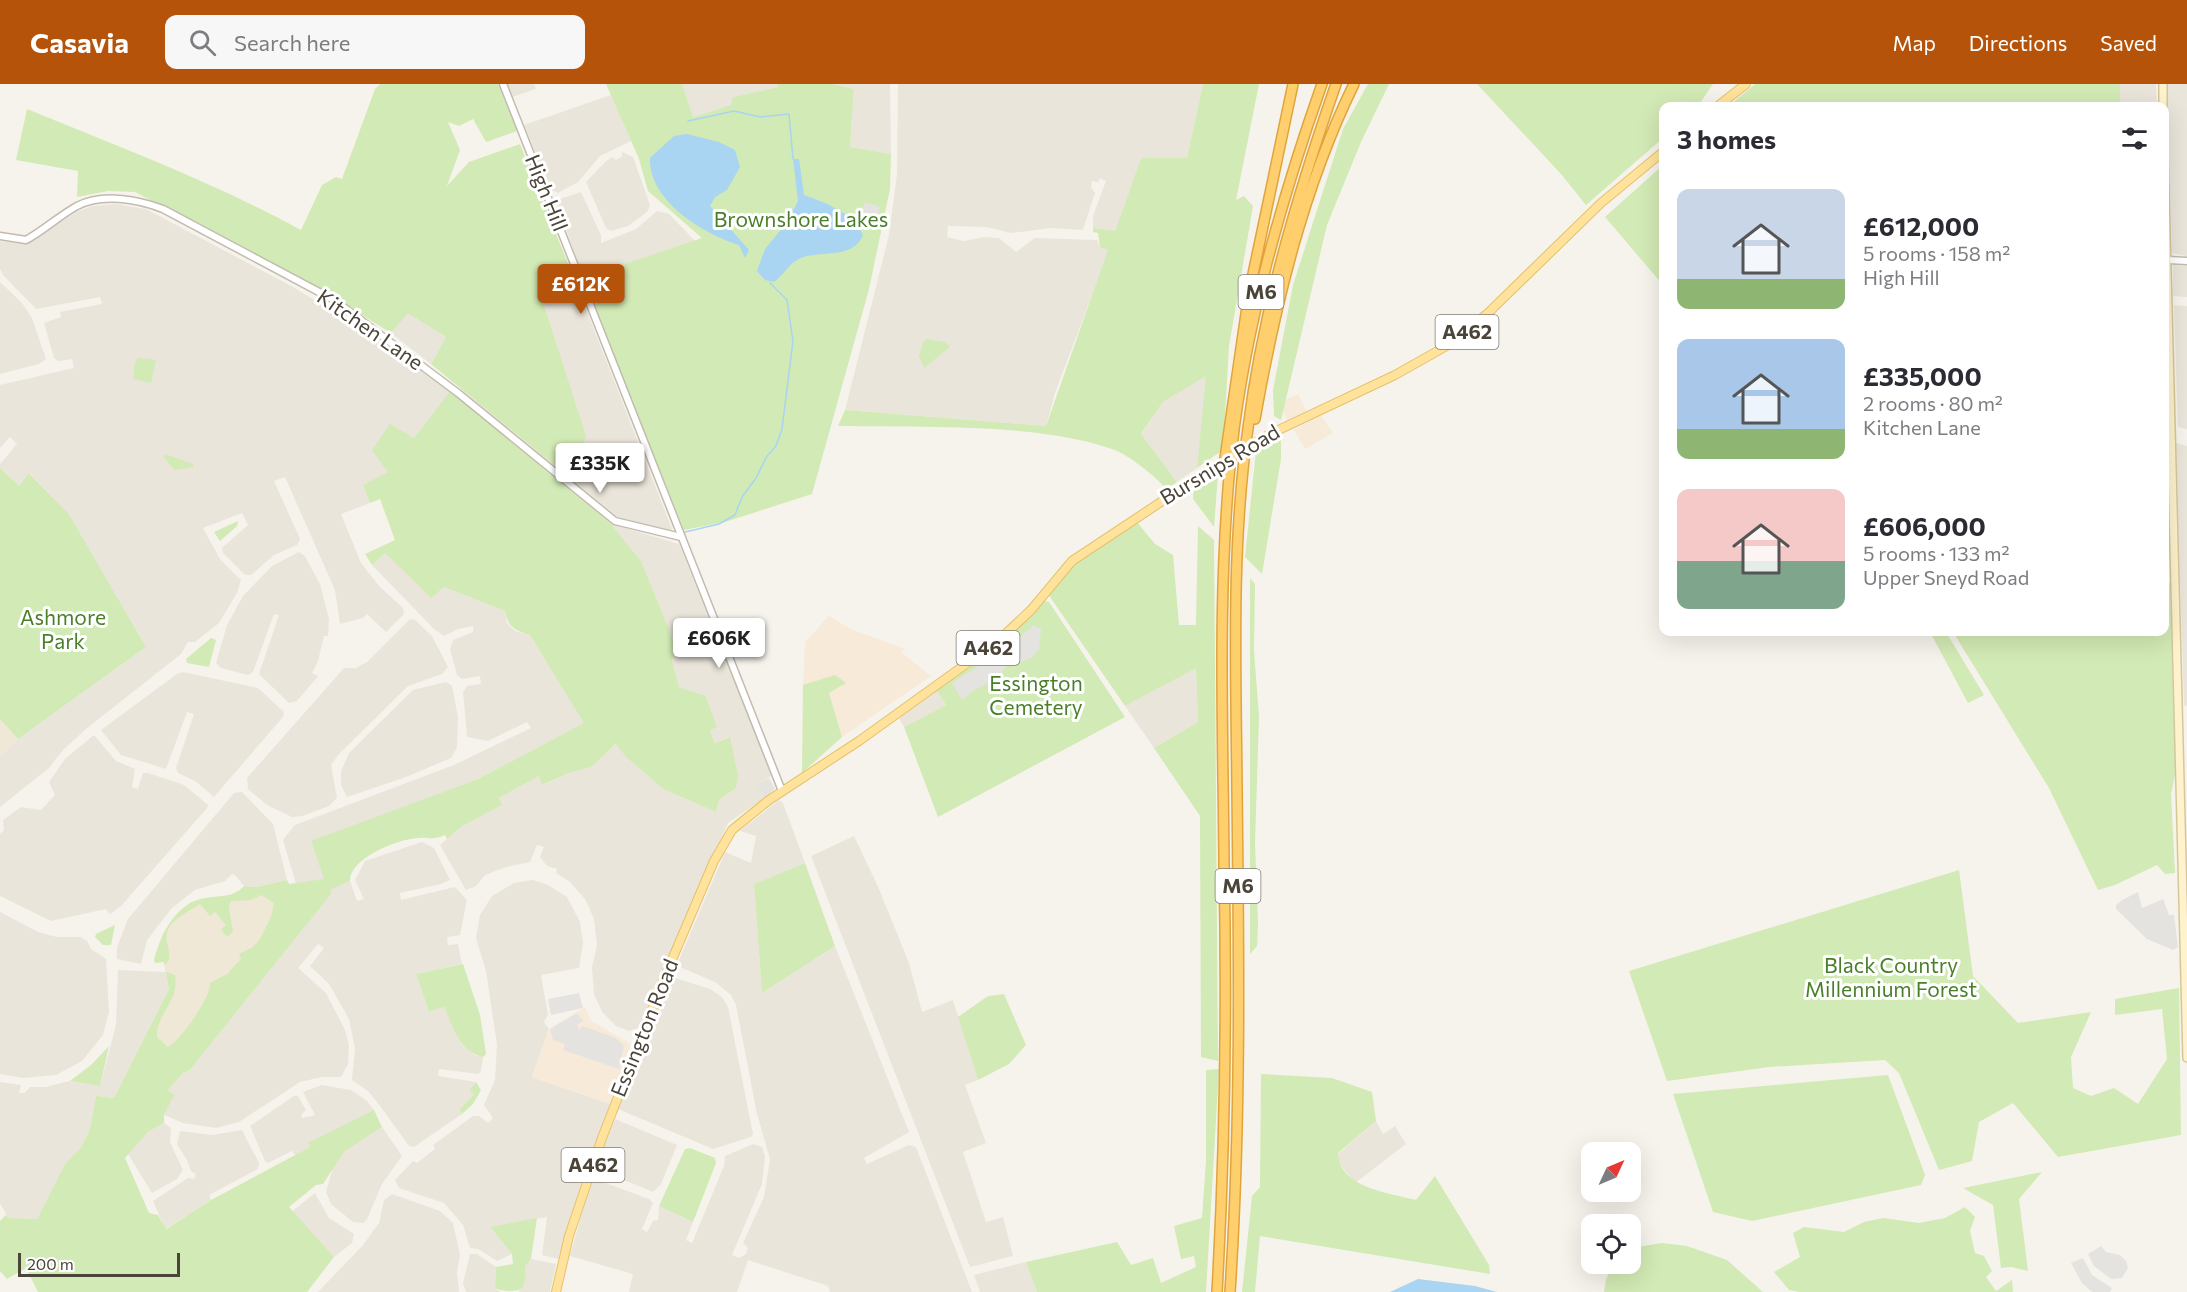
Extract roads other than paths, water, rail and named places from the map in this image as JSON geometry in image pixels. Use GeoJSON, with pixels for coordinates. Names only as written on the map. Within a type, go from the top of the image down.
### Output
{"type":"FeatureCollection","features":[{"type":"Feature","properties":{"kind":"highway"},"geometry":{"type":"LineString","coordinates":[[1227,506],[1223,485],[1233,395],[1249,293],[1293,84]]}},
{"type":"Feature","properties":{"kind":"highway","name":"M6"},"geometry":{"type":"LineString","coordinates":[[1217,1292],[1227,1040],[1223,658],[1227,506],[1232,444],[1259,299],[1276,226],[1322,84]]}},
{"type":"Feature","properties":{"kind":"highway","name":"M6"},"geometry":{"type":"LineString","coordinates":[[1230,1292],[1237,1187],[1240,1037],[1235,650],[1242,480],[1264,329],[1295,210],[1336,84]]}},
{"type":"Feature","properties":{"kind":"highway"},"geometry":{"type":"LineString","coordinates":[[1242,480],[1290,262],[1323,156],[1354,84]]}},
{"type":"Feature","properties":{"kind":"highway"},"geometry":{"type":"LineString","coordinates":[[1295,210],[1304,196],[1339,106],[1346,100]]}},
{"type":"Feature","properties":{"kind":"highway"},"geometry":{"type":"LineString","coordinates":[[1259,299],[1259,268],[1281,160],[1281,143]]}},
{"type":"Feature","properties":{"kind":"main road"},"geometry":{"type":"LineString","coordinates":[[1723,102],[1746,84]]}},
{"type":"Feature","properties":{"kind":"main road"},"geometry":{"type":"LineString","coordinates":[[2163,84],[2163,102]]}},
{"type":"Feature","properties":{"kind":"main road","name":"Bursnips Road"},"geometry":{"type":"LineString","coordinates":[[782,791],[859,741],[998,641],[1031,610],[1072,561],[1209,470],[1270,434],[1395,375],[1449,344],[1487,314],[1601,203],[1659,155]]}},
{"type":"Feature","properties":{"kind":"main road"},"geometry":{"type":"LineString","coordinates":[[2169,302],[2187,1058]]}},
{"type":"Feature","properties":{"kind":"main road","name":"Essington Road"},"geometry":{"type":"LineString","coordinates":[[556,1292],[569,1236],[602,1138],[714,861],[736,826],[782,791]]}},
{"type":"Feature","properties":{"kind":"street","name":"High Hill"},"geometry":{"type":"LineString","coordinates":[[503,84],[782,791]]}},
{"type":"Feature","properties":{"kind":"street","name":"Kitchen Lane"},"geometry":{"type":"LineString","coordinates":[[0,236],[26,240],[76,206],[95,200],[130,200],[163,209],[334,300],[359,317],[615,521],[681,537]]}},
{"type":"Feature","properties":{"kind":"street"},"geometry":{"type":"LineString","coordinates":[[2169,260],[2187,261]]}},
{"type":"Feature","properties":{"kind":"water"},"geometry":{"type":"Polygon","coordinates":[[[687,134],[719,142],[735,150],[740,167],[727,190],[715,197],[710,206],[749,250],[745,258],[739,245],[694,224],[668,201],[658,188],[652,174],[650,158],[674,136],[687,134]]]}},
{"type":"Feature","properties":{"kind":"water"},"geometry":{"type":"Polygon","coordinates":[[[793,159],[799,159],[804,195],[845,214],[863,235],[858,243],[843,251],[799,259],[774,282],[765,280],[757,271],[765,249],[784,226],[780,217],[794,209],[798,201],[793,159]]]}},
{"type":"Feature","properties":{"kind":"water"},"geometry":{"type":"Polygon","coordinates":[[[1418,1279],[1475,1286],[1497,1292],[1390,1292],[1418,1279]]]}},
{"type":"Feature","properties":{"kind":"waterway"},"geometry":{"type":"LineString","coordinates":[[688,121],[734,111],[760,117],[789,114],[793,159]]}},
{"type":"Feature","properties":{"kind":"waterway"},"geometry":{"type":"LineString","coordinates":[[681,533],[719,524],[735,515],[742,497],[756,478],[767,456],[776,446],[782,429],[793,341],[787,300],[770,283]]}},
{"type":"Feature","properties":{"kind":"park label","name":"Brownshore Lakes"},"geometry":{"type":"Point","coordinates":[801,220]}},
{"type":"Feature","properties":{"kind":"park label","name":"Ashmore Park"},"geometry":{"type":"Point","coordinates":[63,630]}},
{"type":"Feature","properties":{"kind":"park label","name":"Essington Cemetery"},"geometry":{"type":"Point","coordinates":[1036,696]}},
{"type":"Feature","properties":{"kind":"park label","name":"Black Country Millennium Forest"},"geometry":{"type":"Point","coordinates":[1891,978]}}]}
